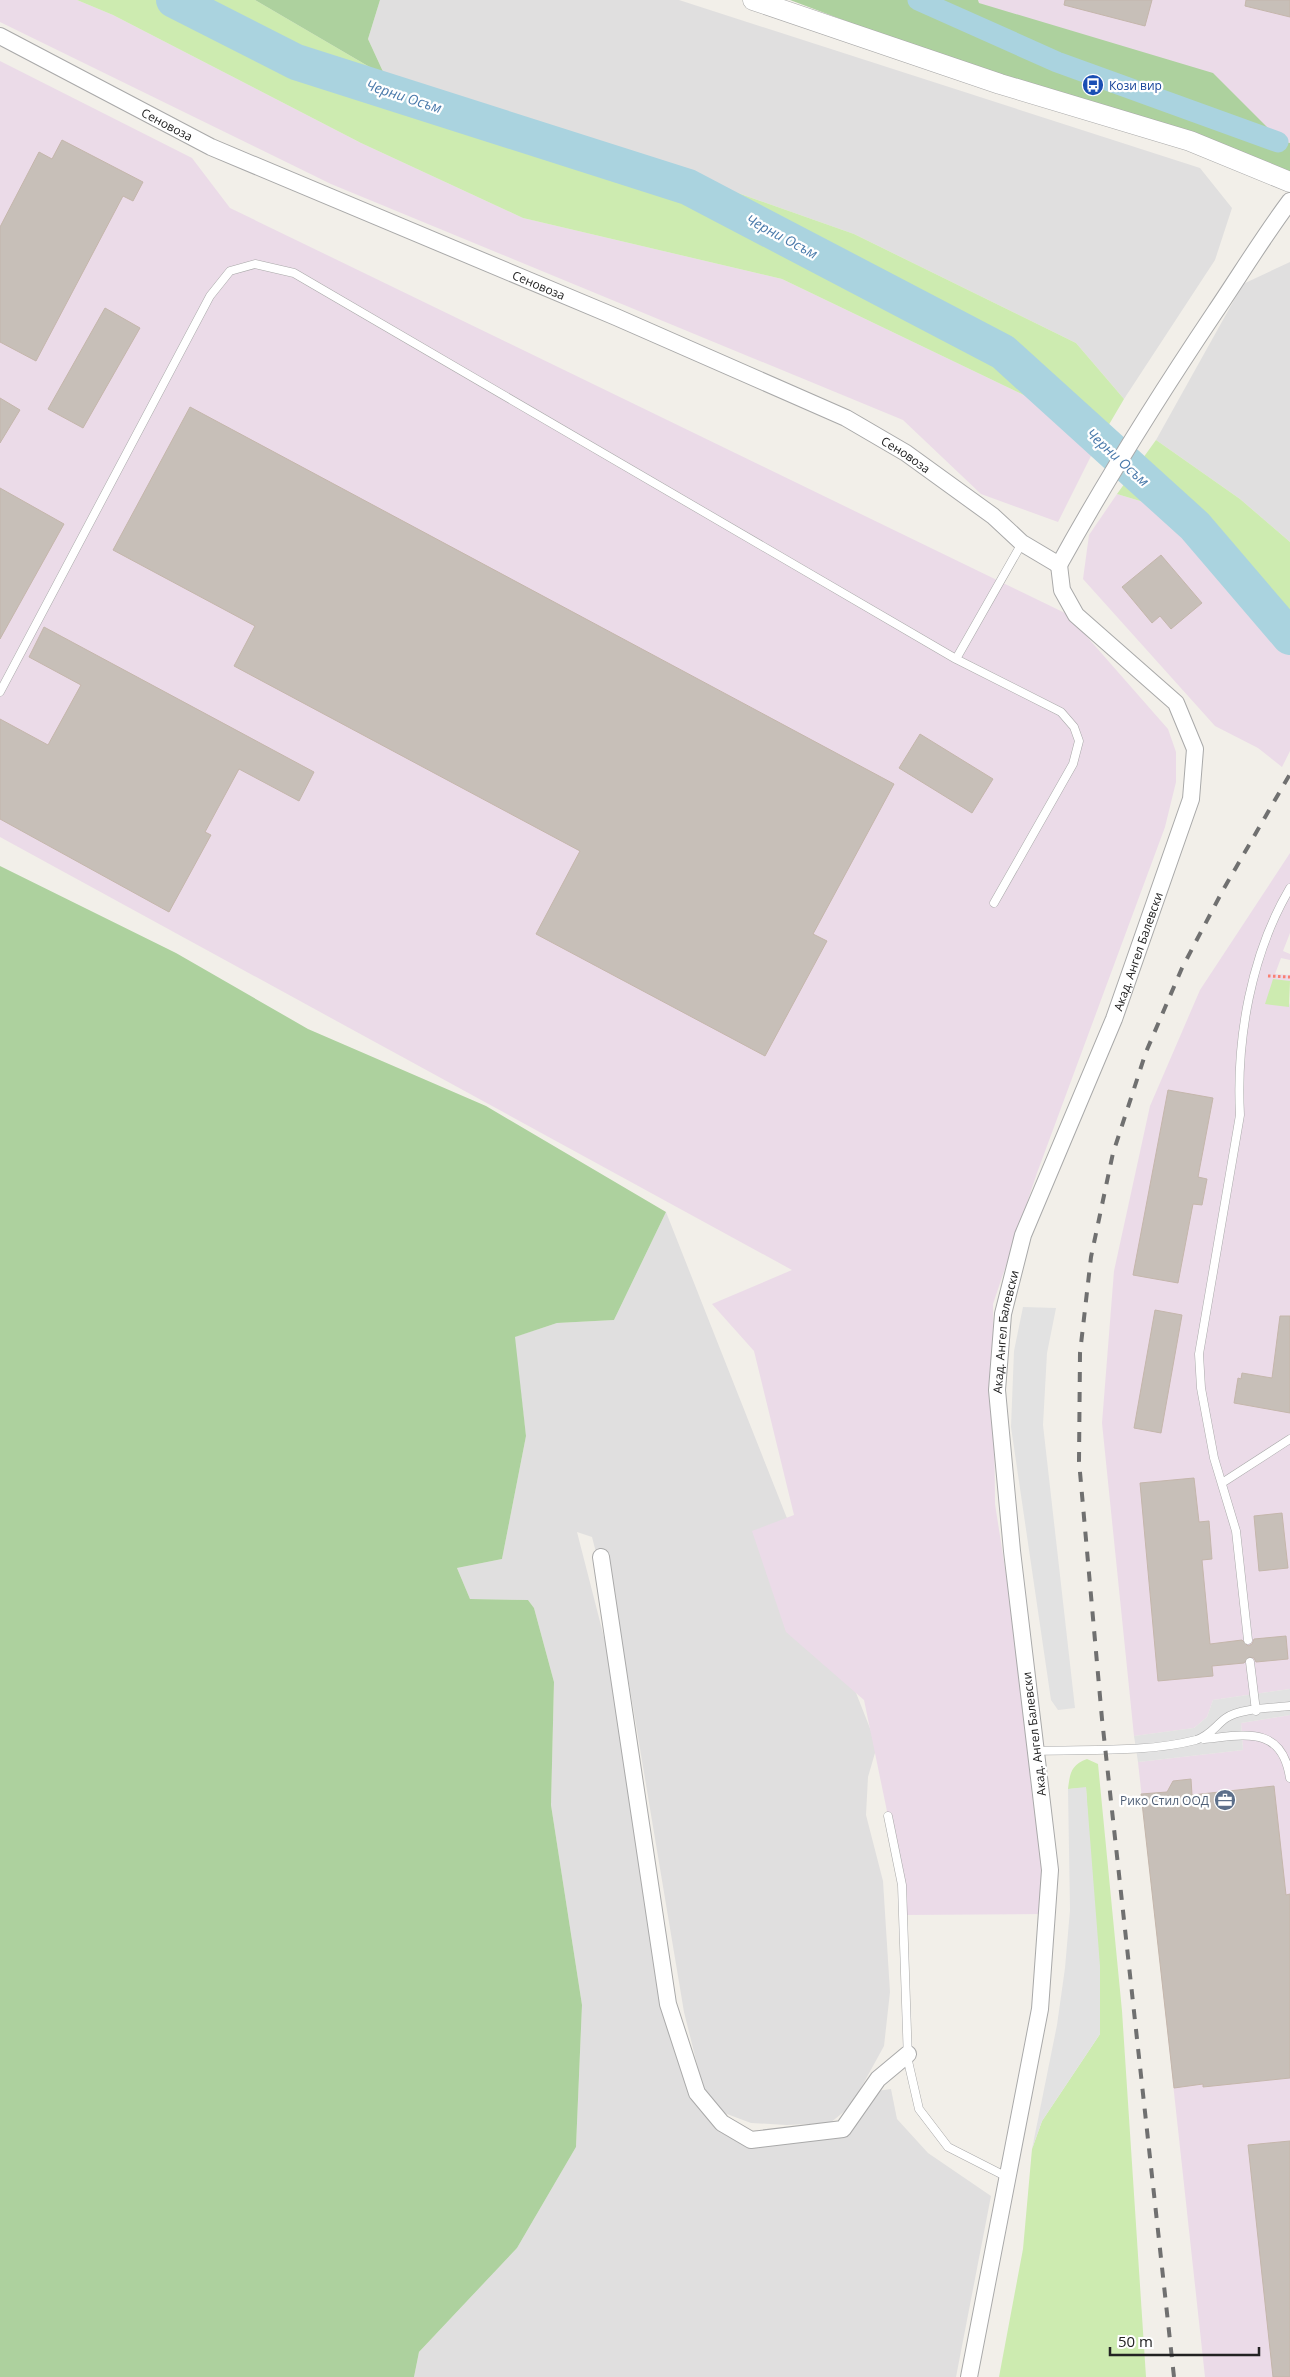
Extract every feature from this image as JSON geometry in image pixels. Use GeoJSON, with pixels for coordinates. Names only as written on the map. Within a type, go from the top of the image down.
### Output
{"type":"FeatureCollection","features":[{"type":"Feature","properties":{"kind":"street"},"geometry":{"type":"LineString","coordinates":[[753,0],[1000,84],[1190,141],[1290,182]]}},
{"type":"Feature","properties":{"kind":"street","name":"Сеновоза"},"geometry":{"type":"LineString","coordinates":[[0,36],[210,147],[616,316],[846,418],[906,453],[992,516],[1022,543],[1059,565]]}},
{"type":"Feature","properties":{"kind":"street"},"geometry":{"type":"LineString","coordinates":[[1059,565],[1101,489],[1161,393],[1265,234],[1290,201]]}},
{"type":"Feature","properties":{"kind":"street","name":"Акад. Ангел Балевски"},"geometry":{"type":"LineString","coordinates":[[969,2377],[1040,2009],[1050,1870],[1012,1551],[997,1390],[1003,1314],[1024,1235],[1114,1019],[1188,808],[1191,799],[1196,749],[1176,703],[1076,615],[1062,590],[1059,565]]}},
{"type":"Feature","properties":{"kind":"street"},"geometry":{"type":"LineString","coordinates":[[601,1557],[668,2004],[697,2093],[722,2122],[751,2140],[843,2129],[878,2079],[908,2054]]}},
{"type":"Feature","properties":{"kind":"lane"},"geometry":{"type":"LineString","coordinates":[[0,692],[210,296],[230,271],[255,264],[294,273],[956,659],[1061,712],[1074,727],[1079,741],[1073,764],[994,903]]}},
{"type":"Feature","properties":{"kind":"lane"},"geometry":{"type":"LineString","coordinates":[[956,659],[1022,543]]}},
{"type":"Feature","properties":{"kind":"lane"},"geometry":{"type":"LineString","coordinates":[[1248,1640],[1236,1531],[1214,1458],[1201,1388],[1199,1354],[1240,1115],[1238,1076],[1245,1022],[1260,955],[1290,888]]}},
{"type":"Feature","properties":{"kind":"lane"},"geometry":{"type":"LineString","coordinates":[[1222,1483],[1290,1439]]}},
{"type":"Feature","properties":{"kind":"lane"},"geometry":{"type":"LineString","coordinates":[[1250,1662],[1256,1711]]}},
{"type":"Feature","properties":{"kind":"lane"},"geometry":{"type":"LineString","coordinates":[[1200,1739],[1215,1730],[1226,1718],[1237,1713],[1290,1706]]}},
{"type":"Feature","properties":{"kind":"lane"},"geometry":{"type":"LineString","coordinates":[[1036,1751],[1149,1746],[1255,1734],[1272,1743],[1287,1760],[1290,1778]]}},
{"type":"Feature","properties":{"kind":"lane"},"geometry":{"type":"LineString","coordinates":[[888,1816],[902,1885],[908,2054],[919,2109],[948,2147],[1007,2177]]}},
{"type":"Feature","properties":{"kind":"path"},"geometry":{"type":"LineString","coordinates":[[1255,975],[1290,977]]}},
{"type":"Feature","properties":{"kind":"shaded area"},"geometry":{"type":"Polygon","coordinates":[[[0,0],[77,0],[113,15],[361,143],[523,218],[782,279],[1030,398],[1094,450],[1058,522],[981,494],[903,420],[331,184],[0,22],[0,0]]]}},
{"type":"Feature","properties":{"kind":"shaded area"},"geometry":{"type":"Polygon","coordinates":[[[380,0],[679,0],[1200,168],[1232,208],[1215,260],[1124,399],[1076,343],[854,234],[658,165],[385,76],[368,39],[380,0]]]}},
{"type":"Feature","properties":{"kind":"shaded area"},"geometry":{"type":"Polygon","coordinates":[[[978,0],[1290,0],[1290,143],[979,3],[978,0]]]}},
{"type":"Feature","properties":{"kind":"shaded area"},"geometry":{"type":"Polygon","coordinates":[[[0,61],[192,158],[230,208],[1067,614],[1168,729],[1176,752],[1176,782],[1165,827],[1037,1173],[993,1304],[995,1504],[1040,1791],[1044,1914],[904,1915],[888,1816],[864,1700],[786,1632],[752,1531],[794,1515],[754,1351],[712,1304],[792,1270],[0,837],[0,61]]]}},
{"type":"Feature","properties":{"kind":"shaded area"},"geometry":{"type":"Polygon","coordinates":[[[1290,262],[1290,542],[1240,499],[1156,440],[1243,284],[1290,262]]]}},
{"type":"Feature","properties":{"kind":"shaded area"},"geometry":{"type":"Polygon","coordinates":[[[1117,494],[1160,507],[1268,589],[1290,618],[1290,751],[1282,767],[1258,748],[1215,726],[1083,579],[1089,535],[1117,494]]]}},
{"type":"Feature","properties":{"kind":"shaded area"},"geometry":{"type":"Polygon","coordinates":[[[1290,853],[1290,933],[1283,951],[1290,954],[1290,960],[1281,958],[1275,974],[1290,975],[1290,981],[1273,980],[1289,1006],[1290,1002],[1290,1689],[1213,1700],[1207,1717],[1194,1728],[1134,1736],[1102,1423],[1114,1271],[1150,1106],[1200,990],[1290,853]]]}},
{"type":"Feature","properties":{"kind":"shaded area"},"geometry":{"type":"Polygon","coordinates":[[[666,1212],[877,1746],[868,1777],[866,1815],[883,1881],[890,1992],[884,2046],[851,2106],[830,2123],[787,2125],[751,2123],[719,2111],[703,2088],[684,2012],[628,1677],[592,1537],[577,1532],[616,1684],[660,1931],[678,2059],[702,2112],[748,2143],[773,2144],[832,2138],[856,2124],[877,2091],[891,2089],[897,2119],[928,2153],[991,2196],[956,2377],[414,2377],[419,2352],[517,2248],[576,2147],[582,2005],[551,1805],[554,1682],[534,1608],[528,1600],[470,1599],[457,1568],[502,1559],[526,1436],[514,1337],[557,1323],[614,1320],[666,1212]]]}},
{"type":"Feature","properties":{"kind":"shaded area"},"geometry":{"type":"Polygon","coordinates":[[[1023,1307],[1056,1308],[1047,1353],[1043,1425],[1075,1708],[1058,1710],[1051,1700],[1011,1427],[1014,1351],[1023,1307]]]}},
{"type":"Feature","properties":{"kind":"shaded area"},"geometry":{"type":"Polygon","coordinates":[[[1290,1689],[1290,1715],[1241,1723],[1243,1750],[1138,1762],[1134,1736],[1194,1728],[1207,1717],[1213,1700],[1290,1689]]]}},
{"type":"Feature","properties":{"kind":"shaded area","name":"Рико Стил ООД"},"geometry":{"type":"Polygon","coordinates":[[[1290,1715],[1290,2377],[1205,2377],[1138,1762],[1243,1750],[1241,1723],[1290,1715]]]}},
{"type":"Feature","properties":{"kind":"shaded area"},"geometry":{"type":"Polygon","coordinates":[[[1086,1787],[1100,1966],[1100,2034],[1042,2121],[1032,2149],[1057,2025],[1065,1968],[1070,1910],[1068,1789],[1086,1787]]]}},
{"type":"Feature","properties":{"kind":"green space"},"geometry":{"type":"Polygon","coordinates":[[[77,0],[255,0],[385,76],[658,165],[854,234],[1076,343],[1124,399],[1094,450],[1030,398],[782,279],[523,218],[361,143],[113,15],[77,0]]]}},
{"type":"Feature","properties":{"kind":"green space"},"geometry":{"type":"Polygon","coordinates":[[[255,0],[380,0],[368,39],[385,76],[255,0]]]}},
{"type":"Feature","properties":{"kind":"green space"},"geometry":{"type":"Polygon","coordinates":[[[790,0],[978,0],[979,3],[1213,73],[1281,141],[1290,143],[1290,179],[1275,182],[790,0]]]}},
{"type":"Feature","properties":{"kind":"green space"},"geometry":{"type":"Polygon","coordinates":[[[1156,440],[1240,499],[1290,542],[1290,618],[1268,589],[1160,507],[1117,494],[1156,440]]]}},
{"type":"Feature","properties":{"kind":"green space"},"geometry":{"type":"Polygon","coordinates":[[[0,866],[176,953],[308,1029],[486,1106],[666,1212],[614,1320],[557,1323],[515,1337],[526,1436],[502,1559],[457,1568],[470,1599],[528,1600],[534,1608],[554,1682],[551,1805],[582,2005],[576,2147],[517,2248],[419,2352],[414,2377],[0,2377],[0,866]]]}},
{"type":"Feature","properties":{"kind":"green space"},"geometry":{"type":"Polygon","coordinates":[[[1273,979],[1290,981],[1289,1007],[1265,1004],[1273,979]]]}},
{"type":"Feature","properties":{"kind":"green space"},"geometry":{"type":"Polygon","coordinates":[[[1087,1759],[1098,1764],[1122,2011],[1146,2377],[999,2377],[1023,2249],[1032,2149],[1042,2121],[1100,2034],[1086,1788],[1068,1789],[1072,1770],[1087,1759]]]}},
{"type":"Feature","properties":{"kind":"building"},"geometry":{"type":"Polygon","coordinates":[[[1065,0],[1152,0],[1145,26],[1064,5],[1065,0]]]}},
{"type":"Feature","properties":{"kind":"building"},"geometry":{"type":"Polygon","coordinates":[[[1246,0],[1290,0],[1290,17],[1245,6],[1246,0]]]}},
{"type":"Feature","properties":{"kind":"building"},"geometry":{"type":"Polygon","coordinates":[[[62,140],[143,182],[133,201],[123,196],[36,361],[0,342],[0,227],[39,152],[52,159],[62,140]]]}},
{"type":"Feature","properties":{"kind":"building"},"geometry":{"type":"Polygon","coordinates":[[[105,308],[140,328],[83,428],[48,409],[105,308]]]}},
{"type":"Feature","properties":{"kind":"building"},"geometry":{"type":"Polygon","coordinates":[[[0,398],[20,410],[0,443],[0,398]]]}},
{"type":"Feature","properties":{"kind":"building"},"geometry":{"type":"Polygon","coordinates":[[[190,407],[894,784],[813,934],[827,941],[765,1056],[536,934],[580,851],[234,666],[255,626],[113,550],[190,407]]]}},
{"type":"Feature","properties":{"kind":"building"},"geometry":{"type":"Polygon","coordinates":[[[0,488],[64,524],[0,639],[0,488]]]}},
{"type":"Feature","properties":{"kind":"building"},"geometry":{"type":"Polygon","coordinates":[[[1161,555],[1202,603],[1171,629],[1160,616],[1152,623],[1122,587],[1161,555]]]}},
{"type":"Feature","properties":{"kind":"building"},"geometry":{"type":"Polygon","coordinates":[[[44,627],[314,772],[299,801],[239,769],[205,832],[211,835],[169,912],[0,819],[0,719],[48,745],[81,685],[29,657],[44,627]]]}},
{"type":"Feature","properties":{"kind":"building"},"geometry":{"type":"Polygon","coordinates":[[[920,734],[993,779],[972,813],[899,768],[920,734]]]}},
{"type":"Feature","properties":{"kind":"building"},"geometry":{"type":"Polygon","coordinates":[[[1168,1090],[1213,1098],[1198,1177],[1207,1179],[1202,1205],[1193,1204],[1178,1283],[1133,1275],[1168,1090]]]}},
{"type":"Feature","properties":{"kind":"building"},"geometry":{"type":"Polygon","coordinates":[[[1155,1310],[1182,1315],[1161,1433],[1134,1428],[1155,1310]]]}},
{"type":"Feature","properties":{"kind":"building"},"geometry":{"type":"Polygon","coordinates":[[[1280,1316],[1290,1316],[1290,1413],[1234,1403],[1238,1378],[1241,1379],[1242,1373],[1272,1378],[1280,1316]]]}},
{"type":"Feature","properties":{"kind":"building"},"geometry":{"type":"Polygon","coordinates":[[[1194,1478],[1199,1522],[1209,1521],[1212,1559],[1202,1560],[1210,1644],[1242,1640],[1248,1646],[1252,1644],[1254,1639],[1286,1636],[1288,1659],[1256,1662],[1254,1658],[1249,1657],[1244,1663],[1212,1666],[1213,1676],[1158,1681],[1140,1483],[1194,1478]]]}},
{"type":"Feature","properties":{"kind":"building"},"geometry":{"type":"Polygon","coordinates":[[[1282,1513],[1288,1568],[1259,1571],[1254,1516],[1282,1513]]]}},
{"type":"Feature","properties":{"kind":"building","name":"Рико Стил ООД"},"geometry":{"type":"Polygon","coordinates":[[[1191,1779],[1192,1795],[1274,1786],[1286,1895],[1290,1894],[1290,2078],[1174,2088],[1141,1794],[1167,1792],[1173,1781],[1191,1779]]]}},
{"type":"Feature","properties":{"kind":"building"},"geometry":{"type":"Polygon","coordinates":[[[1290,2141],[1290,2377],[1273,2377],[1248,2145],[1290,2141]]]}},
{"type":"Feature","properties":{"kind":"waterway","name":"Черни Осъм"},"geometry":{"type":"LineString","coordinates":[[174,0],[296,62],[688,187],[1003,352],[1195,526],[1290,637]]}},
{"type":"Feature","properties":{"kind":"waterway"},"geometry":{"type":"LineString","coordinates":[[918,0],[1057,62],[1278,142]]}},
{"type":"Feature","properties":{"kind":"railway"},"geometry":{"type":"LineString","coordinates":[[1174,2377],[1102,1719],[1079,1461],[1080,1353],[1091,1257],[1113,1153],[1146,1052],[1182,968],[1223,890],[1290,774]]}},
{"type":"Feature","properties":{"kind":"place","name":"Кози вир"},"geometry":{"type":"Point","coordinates":[1093,85]}},
{"type":"Feature","properties":{"kind":"place","name":"Рико Стил ООД"},"geometry":{"type":"Point","coordinates":[1225,1800]}}]}
